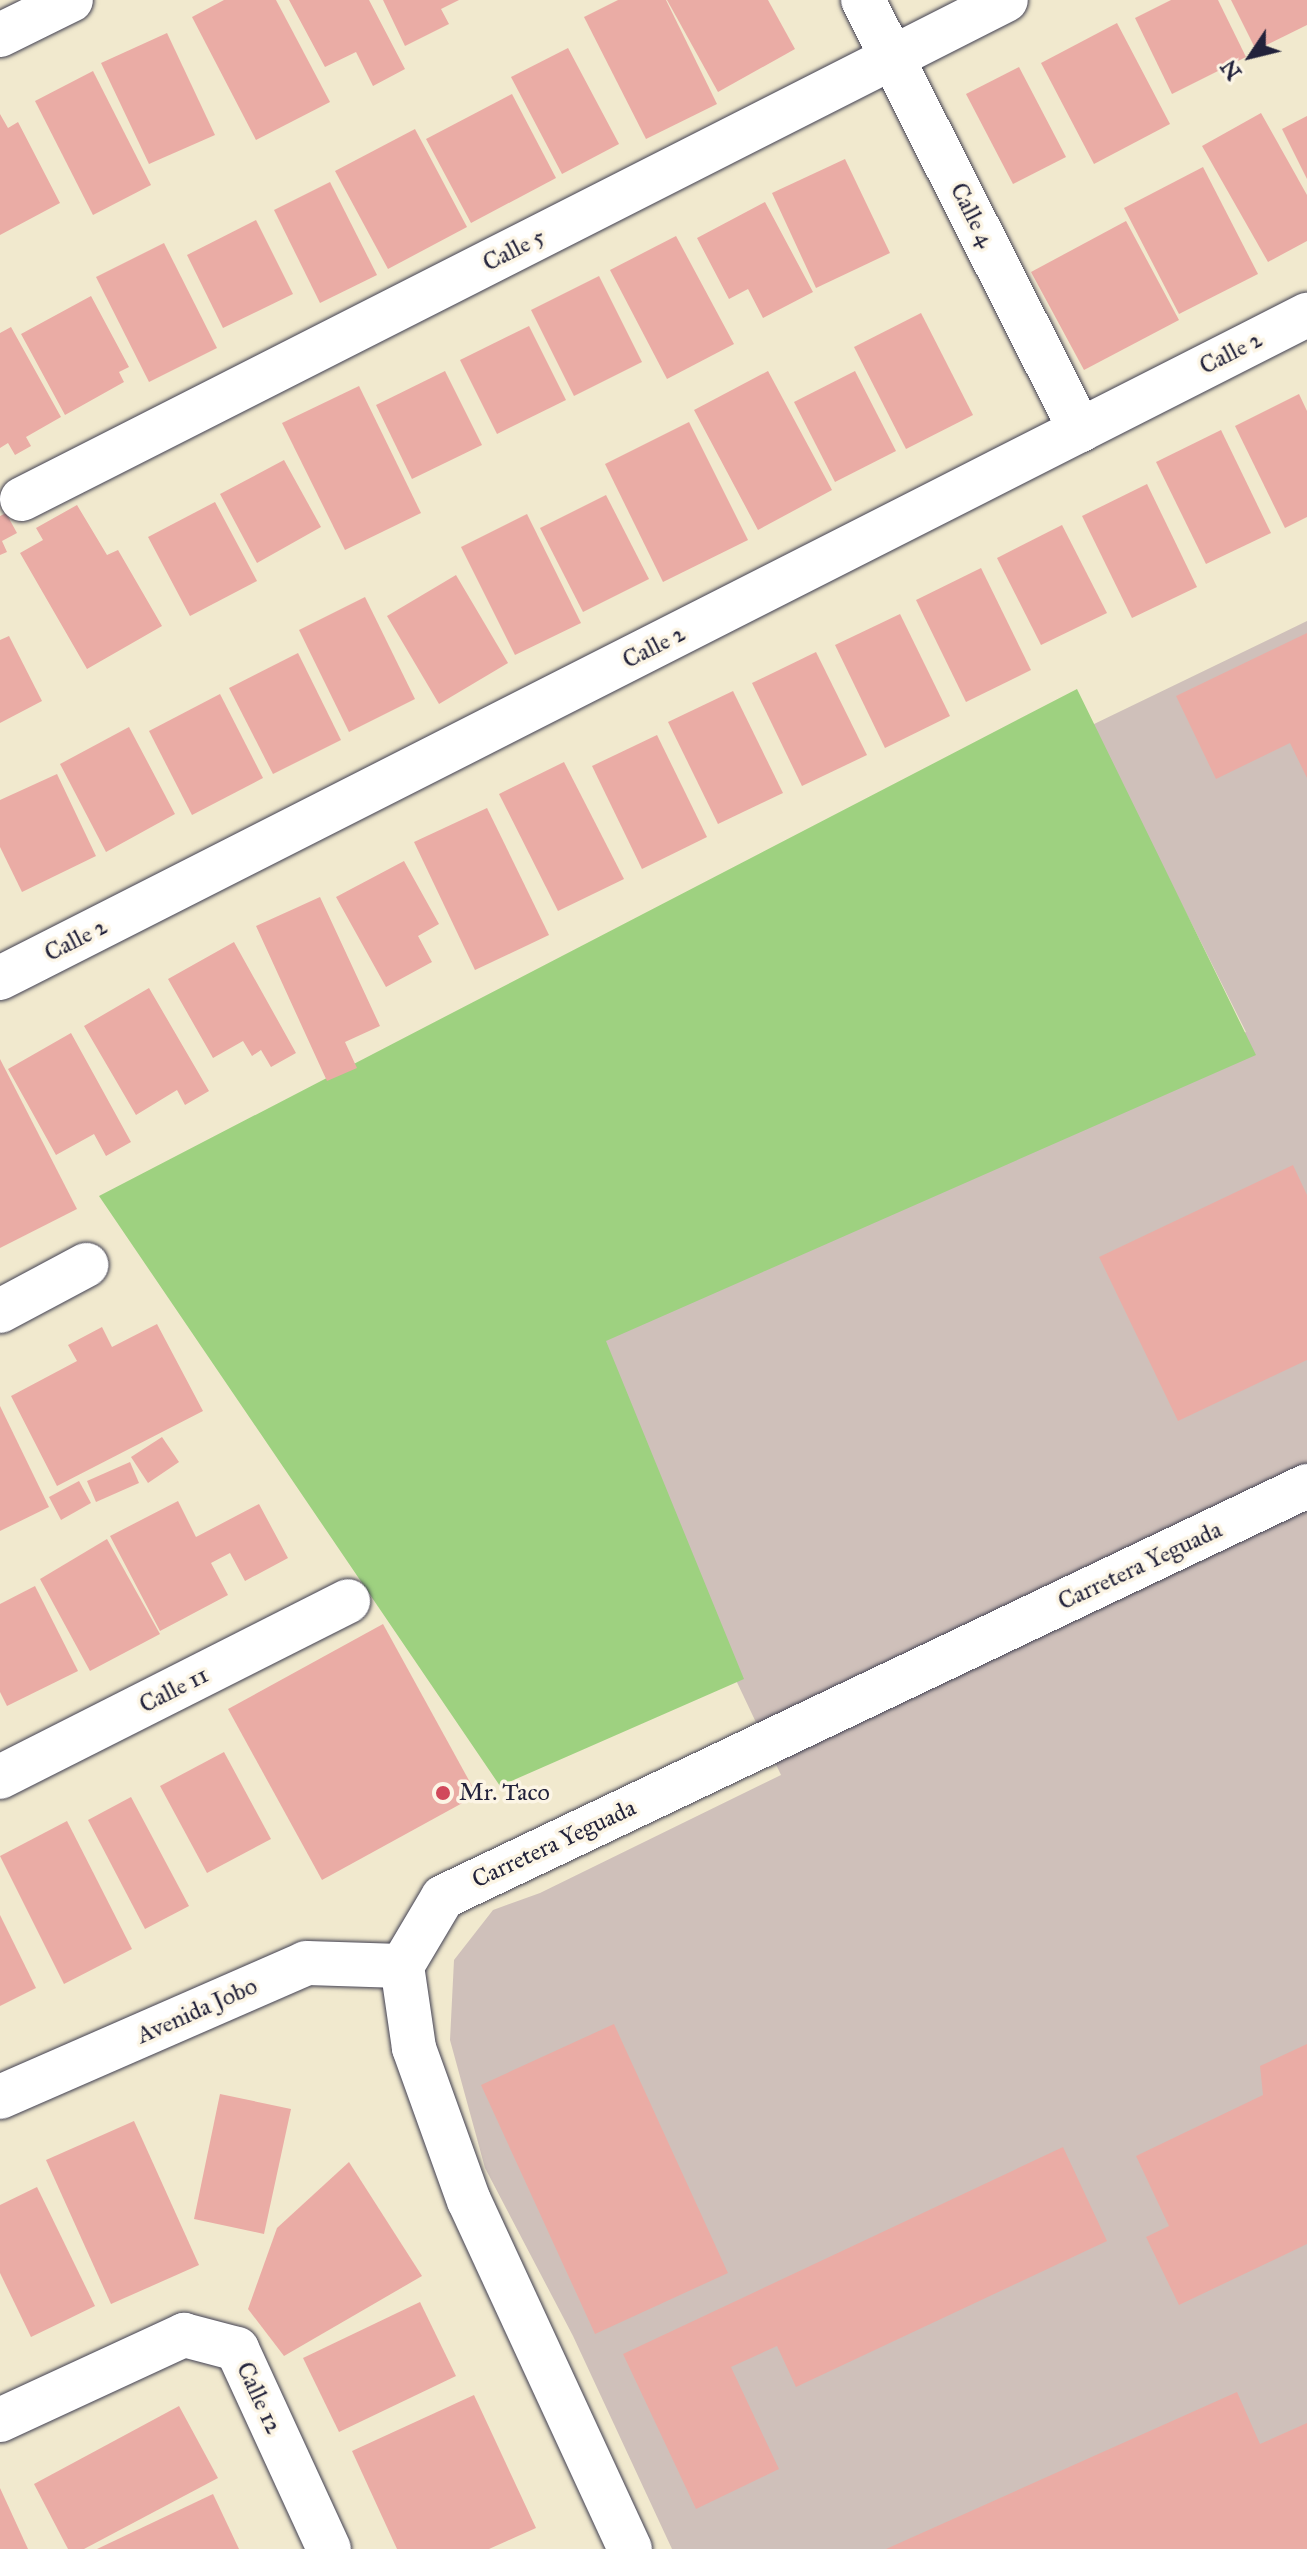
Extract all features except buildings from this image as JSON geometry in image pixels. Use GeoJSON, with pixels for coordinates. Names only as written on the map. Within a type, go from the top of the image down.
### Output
{"type":"FeatureCollection","features":[{"type":"Feature","properties":{"kind":"street"},"geometry":{"type":"LineString","coordinates":[[0,35],[71,0]]}},
{"type":"Feature","properties":{"kind":"street","name":"Calle 4"},"geometry":{"type":"LineString","coordinates":[[863,0],[1080,430]]}},
{"type":"Feature","properties":{"kind":"street","name":"Calle 5"},"geometry":{"type":"LineString","coordinates":[[22,499],[1006,0]]}},
{"type":"Feature","properties":{"kind":"street","name":"Calle 2"},"geometry":{"type":"LineString","coordinates":[[0,978],[1307,315]]}},
{"type":"Feature","properties":{"kind":"street"},"geometry":{"type":"LineString","coordinates":[[0,1311],[86,1265]]}},
{"type":"Feature","properties":{"kind":"street","name":"Carretera Yeguada"},"geometry":{"type":"LineString","coordinates":[[402,1966],[443,1897],[1307,1486]]}},
{"type":"Feature","properties":{"kind":"street","name":"Calle 11"},"geometry":{"type":"LineString","coordinates":[[0,1777],[348,1601]]}},
{"type":"Feature","properties":{"kind":"street","name":"Avenida Jobo"},"geometry":{"type":"LineString","coordinates":[[0,2097],[306,1963],[402,1966]]}},
{"type":"Feature","properties":{"kind":"street"},"geometry":{"type":"LineString","coordinates":[[402,1966],[414,2048],[469,2201],[630,2549]]}},
{"type":"Feature","properties":{"kind":"street","name":"Calle 12"},"geometry":{"type":"LineString","coordinates":[[0,2420],[184,2335],[237,2349],[329,2549]]}},
{"type":"Feature","properties":{"kind":"shaded area"},"geometry":{"type":"Polygon","coordinates":[[[1307,621],[1307,2549],[672,2549],[573,2336],[485,2168],[450,2040],[454,1960],[493,1910],[540,1893],[781,1775],[734,1676],[591,1335],[1246,1032],[1092,725],[1307,621]]]}},
{"type":"Feature","properties":{"kind":"green space"},"geometry":{"type":"Polygon","coordinates":[[[1077,689],[1256,1055],[606,1341],[744,1679],[500,1786],[99,1196],[1077,689]]]}},
{"type":"Feature","properties":{"kind":"place","name":"Mr. Taco"},"geometry":{"type":"Point","coordinates":[443,1793]}}]}
